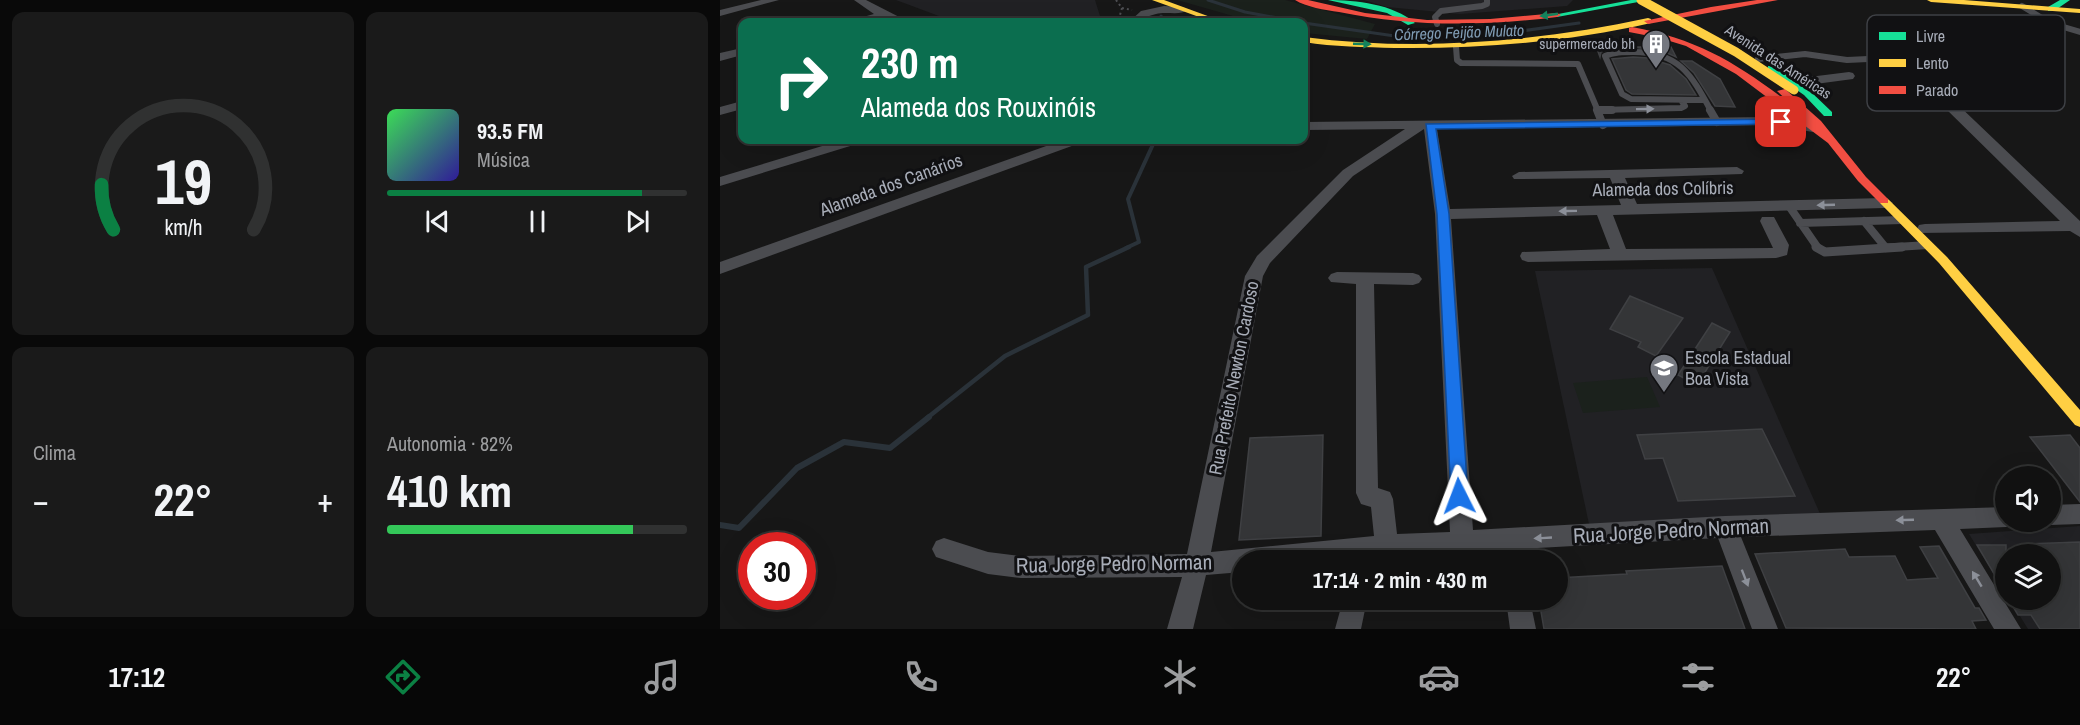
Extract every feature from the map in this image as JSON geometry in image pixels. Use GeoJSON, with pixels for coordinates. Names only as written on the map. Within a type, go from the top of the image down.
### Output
{"type":"FeatureCollection","features":[{"type":"Feature","properties":{"kind":"main road"},"geometry":{"type":"LineString","coordinates":[[1156,0],[1208,18]]}},
{"type":"Feature","properties":{"kind":"main road"},"geometry":{"type":"LineString","coordinates":[[1299,0],[1361,18],[1437,24],[1489,23],[1577,11],[1596,4],[1643,0]]}},
{"type":"Feature","properties":{"kind":"main road"},"geometry":{"type":"LineString","coordinates":[[1332,0],[1389,11],[1411,23]]}},
{"type":"Feature","properties":{"kind":"main road"},"geometry":{"type":"LineString","coordinates":[[1629,0],[1790,88]]}},
{"type":"Feature","properties":{"kind":"main road","name":"Avenida das Américas"},"geometry":{"type":"LineString","coordinates":[[1643,0],[1736,52],[1833,119]]}},
{"type":"Feature","properties":{"kind":"main road"},"geometry":{"type":"LineString","coordinates":[[1670,0],[1654,6],[1650,11],[1652,20],[1670,36]]}},
{"type":"Feature","properties":{"kind":"main road"},"geometry":{"type":"LineString","coordinates":[[1680,0],[1685,5],[1706,9]]}},
{"type":"Feature","properties":{"kind":"main road"},"geometry":{"type":"LineString","coordinates":[[1562,37],[1608,30],[1706,9],[1774,0]]}},
{"type":"Feature","properties":{"kind":"main road"},"geometry":{"type":"LineString","coordinates":[[1931,0],[2022,6],[2050,4],[2066,0]]}},
{"type":"Feature","properties":{"kind":"main road"},"geometry":{"type":"LineString","coordinates":[[2050,4],[2080,11]]}},
{"type":"Feature","properties":{"kind":"main road"},"geometry":{"type":"LineString","coordinates":[[1706,9],[1695,19],[1695,23],[1700,28],[1758,59],[1790,88]]}},
{"type":"Feature","properties":{"kind":"main road"},"geometry":{"type":"LineString","coordinates":[[1577,11],[1608,17],[1612,20],[1608,30]]}},
{"type":"Feature","properties":{"kind":"main road"},"geometry":{"type":"LineString","coordinates":[[1308,41],[1456,47],[1640,30],[1670,36],[1720,60],[1789,107],[1834,143]]}},
{"type":"Feature","properties":{"kind":"main road","name":"Avenida das Américas"},"geometry":{"type":"LineString","coordinates":[[1790,88],[1885,203],[1902,220],[1926,237]]}},
{"type":"Feature","properties":{"kind":"main road","name":"Avenida das Américas"},"geometry":{"type":"LineString","coordinates":[[1881,178],[1943,260],[2080,421]]}},
{"type":"Feature","properties":{"kind":"street"},"geometry":{"type":"LineString","coordinates":[[720,13],[774,0]]}},
{"type":"Feature","properties":{"kind":"street"},"geometry":{"type":"LineString","coordinates":[[859,0],[892,18]]}},
{"type":"Feature","properties":{"kind":"street"},"geometry":{"type":"LineString","coordinates":[[1140,18],[1148,12],[1162,9],[1184,10]]}},
{"type":"Feature","properties":{"kind":"street"},"geometry":{"type":"LineString","coordinates":[[871,18],[883,15]]}},
{"type":"Feature","properties":{"kind":"street"},"geometry":{"type":"LineString","coordinates":[[720,57],[738,53]]}},
{"type":"Feature","properties":{"kind":"street"},"geometry":{"type":"LineString","coordinates":[[1790,88],[1849,76]]}},
{"type":"Feature","properties":{"kind":"street"},"geometry":{"type":"LineString","coordinates":[[720,111],[738,106]]}},
{"type":"Feature","properties":{"kind":"street"},"geometry":{"type":"LineString","coordinates":[[1771,121],[1786,113],[1789,107]]}},
{"type":"Feature","properties":{"kind":"street"},"geometry":{"type":"LineString","coordinates":[[1956,111],[2078,228]]}},
{"type":"Feature","properties":{"kind":"street"},"geometry":{"type":"LineString","coordinates":[[1308,126],[1771,121],[1813,128]]}},
{"type":"Feature","properties":{"kind":"street"},"geometry":{"type":"LineString","coordinates":[[1424,126],[1443,214],[1462,543]]}},
{"type":"Feature","properties":{"kind":"street","name":"Rua Prefeito Newton Cardoso"},"geometry":{"type":"LineString","coordinates":[[1180,629],[1197,564],[1254,276],[1263,260],[1348,173],[1424,126]]}},
{"type":"Feature","properties":{"kind":"street"},"geometry":{"type":"LineString","coordinates":[[720,182],[842,144]]}},
{"type":"Feature","properties":{"kind":"street","name":"Alameda dos Canários"},"geometry":{"type":"LineString","coordinates":[[720,268],[1064,144]]}},
{"type":"Feature","properties":{"kind":"street"},"geometry":{"type":"LineString","coordinates":[[1519,177],[1737,171]]}},
{"type":"Feature","properties":{"kind":"street"},"geometry":{"type":"LineString","coordinates":[[1616,174],[1631,209]]}},
{"type":"Feature","properties":{"kind":"street","name":"Alameda dos Colíbris"},"geometry":{"type":"LineString","coordinates":[[1443,214],[1885,203]]}},
{"type":"Feature","properties":{"kind":"street"},"geometry":{"type":"LineString","coordinates":[[1603,210],[1620,255]]}},
{"type":"Feature","properties":{"kind":"street"},"geometry":{"type":"LineString","coordinates":[[1528,256],[1776,253],[1781,250],[1781,245],[1768,221]]}},
{"type":"Feature","properties":{"kind":"street"},"geometry":{"type":"LineString","coordinates":[[1926,237],[2078,228]]}},
{"type":"Feature","properties":{"kind":"street"},"geometry":{"type":"LineString","coordinates":[[1337,279],[1413,279]]}},
{"type":"Feature","properties":{"kind":"street"},"geometry":{"type":"LineString","coordinates":[[1365,280],[1367,493],[1369,497],[1382,499],[1372,550]]}},
{"type":"Feature","properties":{"kind":"street"},"geometry":{"type":"LineString","coordinates":[[2061,515],[2080,514]]}},
{"type":"Feature","properties":{"kind":"street","name":"Rua Jorge Pedro Norman"},"geometry":{"type":"LineString","coordinates":[[1519,550],[1725,527],[1995,517]]}},
{"type":"Feature","properties":{"kind":"street"},"geometry":{"type":"LineString","coordinates":[[1941,519],[2008,629]]}},
{"type":"Feature","properties":{"kind":"street"},"geometry":{"type":"LineString","coordinates":[[1725,527],[1765,629]]}},
{"type":"Feature","properties":{"kind":"street","name":"Rua Jorge Pedro Norman"},"geometry":{"type":"LineString","coordinates":[[1392,550],[1462,543],[1504,550]]}},
{"type":"Feature","properties":{"kind":"street","name":"Rua Jorge Pedro Norman"},"geometry":{"type":"LineString","coordinates":[[944,549],[988,563],[1021,567],[1232,562]]}},
{"type":"Feature","properties":{"kind":"street"},"geometry":{"type":"LineString","coordinates":[[1348,629],[1353,610]]}},
{"type":"Feature","properties":{"kind":"street"},"geometry":{"type":"LineString","coordinates":[[1519,610],[1522,629]]}},
{"type":"Feature","properties":{"kind":"lane"},"geometry":{"type":"LineString","coordinates":[[1437,24],[1435,17],[1441,11],[1482,6],[1487,4],[1487,0]]}},
{"type":"Feature","properties":{"kind":"lane"},"geometry":{"type":"LineString","coordinates":[[2022,6],[2036,15]]}},
{"type":"Feature","properties":{"kind":"lane"},"geometry":{"type":"LineString","coordinates":[[2065,30],[2080,32]]}},
{"type":"Feature","properties":{"kind":"lane"},"geometry":{"type":"LineString","coordinates":[[1456,47],[1457,62],[1464,64],[1578,64],[1603,124]]}},
{"type":"Feature","properties":{"kind":"lane"},"geometry":{"type":"LineString","coordinates":[[1704,100],[1637,100],[1622,94],[1605,56],[1627,52],[1663,55],[1682,69],[1704,100],[1717,123]]}},
{"type":"Feature","properties":{"kind":"lane"},"geometry":{"type":"LineString","coordinates":[[1758,59],[1804,54],[1846,60],[1867,59]]}},
{"type":"Feature","properties":{"kind":"lane"},"geometry":{"type":"LineString","coordinates":[[1598,110],[1681,108],[1685,106],[1681,100]]}},
{"type":"Feature","properties":{"kind":"lane"},"geometry":{"type":"LineString","coordinates":[[1789,206],[1817,248],[1825,252],[1886,248],[1926,237]]}},
{"type":"Feature","properties":{"kind":"lane"},"geometry":{"type":"LineString","coordinates":[[1800,223],[1902,220]]}},
{"type":"Feature","properties":{"kind":"lane"},"geometry":{"type":"LineString","coordinates":[[1864,221],[1886,248]]}},
{"type":"Feature","properties":{"kind":"path"},"geometry":{"type":"LineString","coordinates":[[1116,0],[1122,8],[1119,18]]}},
{"type":"Feature","properties":{"kind":"shaded area"},"geometry":{"type":"Polygon","coordinates":[[[896,0],[1095,0],[1100,16],[1100,18],[944,18],[896,0]]]}},
{"type":"Feature","properties":{"kind":"shaded area"},"geometry":{"type":"Polygon","coordinates":[[[1177,0],[1285,0],[1375,24],[1367,39],[1308,33],[1308,18],[1240,18],[1177,0]]]}},
{"type":"Feature","properties":{"kind":"shaded area"},"geometry":{"type":"Polygon","coordinates":[[[1364,0],[1573,0],[1567,6],[1460,14],[1387,7],[1364,0]]]}},
{"type":"Feature","properties":{"kind":"shaded area","name":"Escola Estadual Boa Vista"},"geometry":{"type":"Polygon","coordinates":[[[1712,268],[1821,516],[1589,524],[1535,271],[1712,268]]]}},
{"type":"Feature","properties":{"kind":"shaded area"},"geometry":{"type":"Polygon","coordinates":[[[1647,377],[1660,407],[1583,413],[1573,383],[1647,377]]]}},
{"type":"Feature","properties":{"kind":"shaded area"},"geometry":{"type":"Polygon","coordinates":[[[2080,526],[2080,629],[2028,629],[2016,610],[2061,610],[2061,544],[1995,544],[1995,576],[1969,534],[2061,532],[2061,527],[2080,526]]]}},
{"type":"Feature","properties":{"kind":"building"},"geometry":{"type":"Polygon","coordinates":[[[1602,47],[1633,47],[1607,50],[1601,52],[1600,57],[1597,49],[1603,49],[1602,47]]]}},
{"type":"Feature","properties":{"kind":"building"},"geometry":{"type":"Polygon","coordinates":[[[1633,47],[1671,47],[1676,57],[1663,51],[1633,47]]]}},
{"type":"Feature","properties":{"kind":"building"},"geometry":{"type":"Polygon","coordinates":[[[1648,58],[1670,65],[1686,79],[1696,95],[1632,94],[1626,90],[1612,59],[1648,58]]]}},
{"type":"Feature","properties":{"kind":"building"},"geometry":{"type":"Polygon","coordinates":[[[1681,61],[1692,61],[1720,79],[1735,107],[1715,106],[1694,73],[1681,61]]]}},
{"type":"Feature","properties":{"kind":"building"},"geometry":{"type":"Polygon","coordinates":[[[1630,296],[1683,318],[1656,356],[1638,347],[1641,342],[1610,329],[1630,296]]]}},
{"type":"Feature","properties":{"kind":"building"},"geometry":{"type":"Polygon","coordinates":[[[1712,323],[1730,332],[1697,385],[1678,375],[1712,323]]]}},
{"type":"Feature","properties":{"kind":"building"},"geometry":{"type":"Polygon","coordinates":[[[1762,429],[1795,496],[1678,501],[1663,458],[1645,459],[1637,435],[1762,429]]]}},
{"type":"Feature","properties":{"kind":"building"},"geometry":{"type":"Polygon","coordinates":[[[1323,435],[1321,536],[1239,540],[1250,438],[1323,435]]]}},
{"type":"Feature","properties":{"kind":"building"},"geometry":{"type":"Polygon","coordinates":[[[2070,435],[2080,448],[2080,502],[2061,477],[2061,466],[2052,466],[2030,437],[2070,435]]]}},
{"type":"Feature","properties":{"kind":"building"},"geometry":{"type":"Polygon","coordinates":[[[2080,542],[2080,629],[2040,629],[2031,615],[2018,615],[2015,610],[2061,610],[2061,544],[2022,544],[2080,542]]]}},
{"type":"Feature","properties":{"kind":"building"},"geometry":{"type":"Polygon","coordinates":[[[1977,545],[1995,545],[1995,575],[1977,545]]]}},
{"type":"Feature","properties":{"kind":"building"},"geometry":{"type":"Polygon","coordinates":[[[1939,546],[1975,608],[1979,608],[1986,620],[1972,621],[1976,629],[1786,628],[1755,554],[1845,549],[1849,557],[1895,556],[1907,580],[1938,578],[1920,547],[1939,546]]]}},
{"type":"Feature","properties":{"kind":"building"},"geometry":{"type":"Polygon","coordinates":[[[1722,566],[1745,629],[1544,629],[1541,610],[1568,610],[1568,577],[1627,574],[1626,571],[1722,566]]]}},
{"type":"Feature","properties":{"kind":"waterway","name":"Córrego Feijão Mulato"},"geometry":{"type":"LineString","coordinates":[[1208,0],[1245,12],[1278,18]]}},
{"type":"Feature","properties":{"kind":"waterway","name":"Córrego Feijão Mulato"},"geometry":{"type":"LineString","coordinates":[[1308,24],[1395,36],[1514,32],[1579,23]]}},
{"type":"Feature","properties":{"kind":"waterway","name":"Córrego Feijão Mulato"},"geometry":{"type":"LineString","coordinates":[[1126,248],[1139,242],[1128,199],[1153,144]]}},
{"type":"Feature","properties":{"kind":"waterway","name":"Córrego Feijão Mulato"},"geometry":{"type":"LineString","coordinates":[[927,418],[1005,356],[1088,315],[1086,267],[1129,247]]}},
{"type":"Feature","properties":{"kind":"waterway","name":"Córrego Feijão Mulato"},"geometry":{"type":"LineString","coordinates":[[720,525],[739,528],[797,468],[844,442],[890,448],[929,417]]}},
{"type":"Feature","properties":{"kind":"traffic: fast"},"geometry":{"type":"LineString","coordinates":[[1332,0],[1389,11],[1411,23]]}},
{"type":"Feature","properties":{"kind":"traffic: fast"},"geometry":{"type":"LineString","coordinates":[[1557,15],[1645,0]]}},
{"type":"Feature","properties":{"kind":"traffic: fast"},"geometry":{"type":"LineString","coordinates":[[2051,9],[2066,0]]}},
{"type":"Feature","properties":{"kind":"traffic: fast"},"geometry":{"type":"LineString","coordinates":[[1771,68],[1807,93],[1828,114]]}},
{"type":"Feature","properties":{"kind":"traffic: slow"},"geometry":{"type":"LineString","coordinates":[[1156,0],[1208,18]]}},
{"type":"Feature","properties":{"kind":"traffic: slow"},"geometry":{"type":"LineString","coordinates":[[1641,0],[1736,52],[1794,90]]}},
{"type":"Feature","properties":{"kind":"traffic: slow"},"geometry":{"type":"LineString","coordinates":[[1931,0],[2080,11]]}},
{"type":"Feature","properties":{"kind":"traffic: slow"},"geometry":{"type":"LineString","coordinates":[[1308,40],[1369,45],[1489,44],[1553,38],[1648,21]]}},
{"type":"Feature","properties":{"kind":"traffic: slow"},"geometry":{"type":"LineString","coordinates":[[1884,201],[1943,260],[2080,421]]}},
{"type":"Feature","properties":{"kind":"traffic: jam"},"geometry":{"type":"LineString","coordinates":[[1299,0],[1365,15],[1427,22],[1490,22],[1557,15]]}},
{"type":"Feature","properties":{"kind":"traffic: jam"},"geometry":{"type":"LineString","coordinates":[[1648,21],[1774,0]]}},
{"type":"Feature","properties":{"kind":"traffic: jam"},"geometry":{"type":"LineString","coordinates":[[1632,30],[1661,35],[1689,44],[1715,57],[1764,89],[1834,143]]}},
{"type":"Feature","properties":{"kind":"traffic: jam"},"geometry":{"type":"LineString","coordinates":[[1782,91],[1817,123],[1862,179],[1884,201]]}},
{"type":"Feature","properties":{"kind":"place","name":"supermercado bh"},"geometry":{"type":"Point","coordinates":[1656,70]}},
{"type":"Feature","properties":{"kind":"place","name":"Escola Estadual Boa Vista"},"geometry":{"type":"Point","coordinates":[1664,394]}},
{"type":"Feature","properties":{"kind":"route"},"geometry":{"type":"LineString","coordinates":[[1459,496],[1443,214],[1430,126],[1781,122]]}}]}
